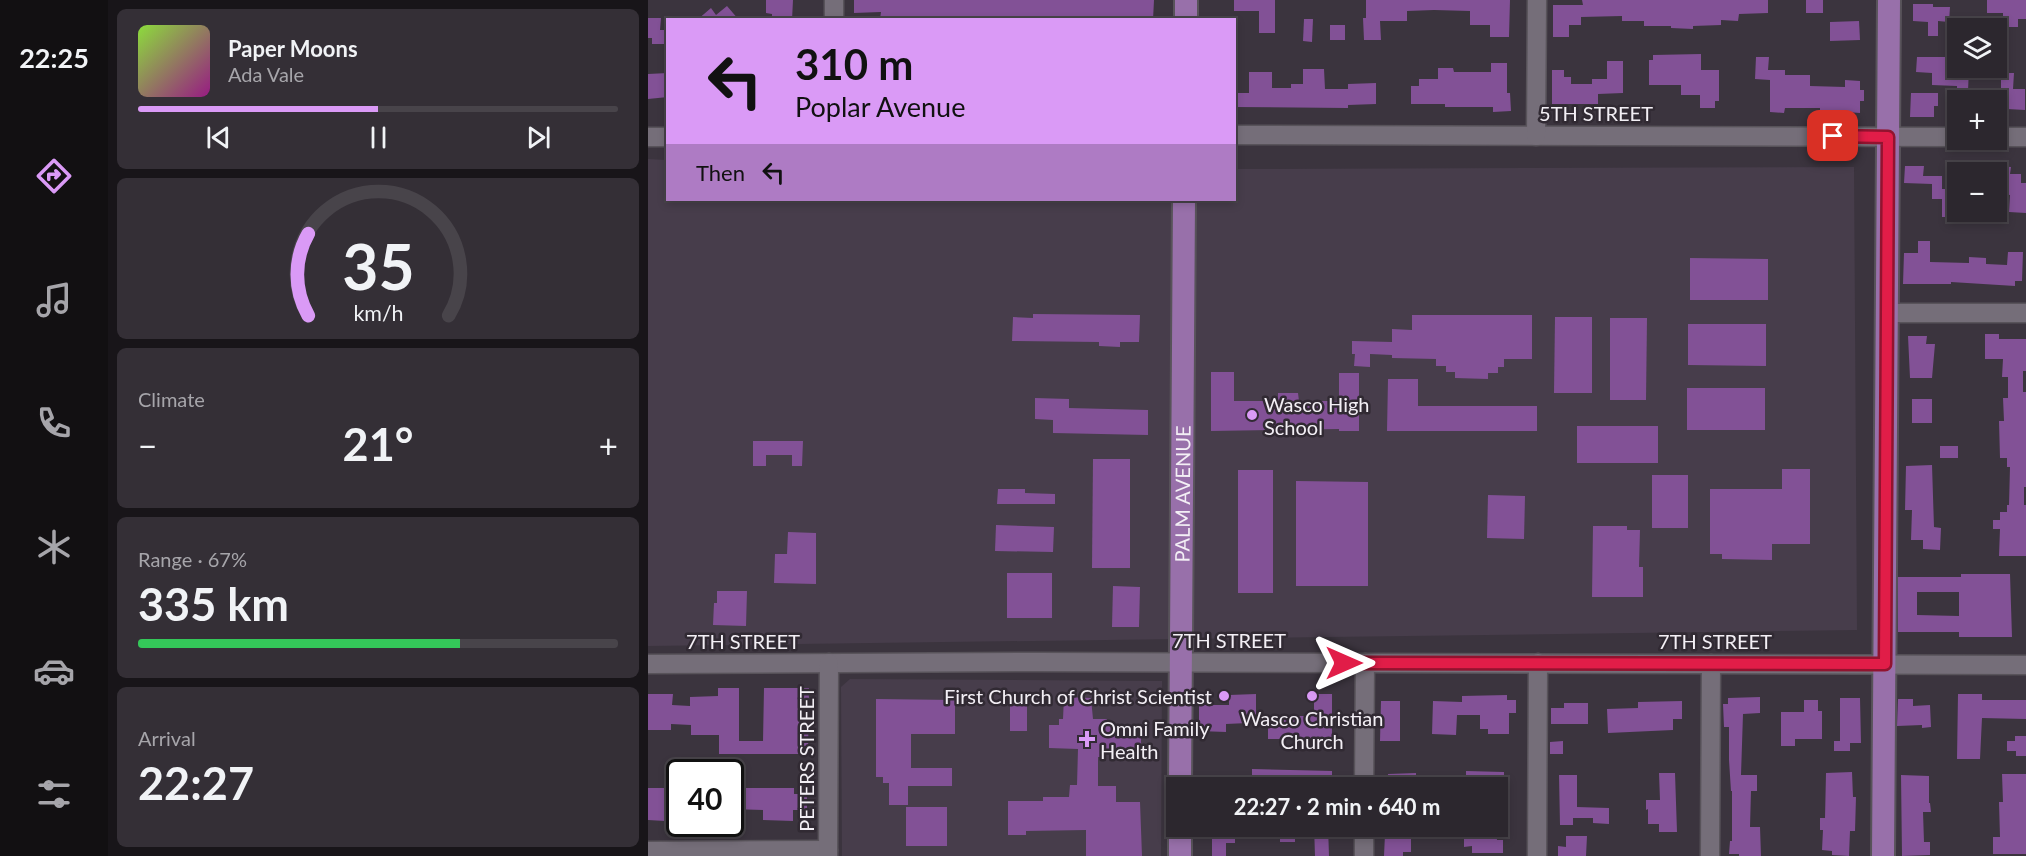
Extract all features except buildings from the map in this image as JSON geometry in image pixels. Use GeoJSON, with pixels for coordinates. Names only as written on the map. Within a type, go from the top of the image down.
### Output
{"type":"FeatureCollection","features":[{"type":"Feature","properties":{"kind":"main road"},"geometry":{"type":"LineString","coordinates":[[1186,0],[1186,18]]}},
{"type":"Feature","properties":{"kind":"main road"},"geometry":{"type":"LineString","coordinates":[[1883,856],[1889,0]]}},
{"type":"Feature","properties":{"kind":"main road","name":"PALM AVENUE"},"geometry":{"type":"LineString","coordinates":[[1180,777],[1184,201]]}},
{"type":"Feature","properties":{"kind":"main road"},"geometry":{"type":"LineString","coordinates":[[1180,837],[1180,856]]}},
{"type":"Feature","properties":{"kind":"street"},"geometry":{"type":"LineString","coordinates":[[834,0],[834,18]]}},
{"type":"Feature","properties":{"kind":"street"},"geometry":{"type":"LineString","coordinates":[[1536,136],[1538,0]]}},
{"type":"Feature","properties":{"kind":"street","name":"5TH STREET"},"geometry":{"type":"LineString","coordinates":[[1236,135],[1947,137]]}},
{"type":"Feature","properties":{"kind":"street"},"geometry":{"type":"LineString","coordinates":[[648,137],[666,137]]}},
{"type":"Feature","properties":{"kind":"street"},"geometry":{"type":"LineString","coordinates":[[2007,137],[2026,137]]}},
{"type":"Feature","properties":{"kind":"street"},"geometry":{"type":"LineString","coordinates":[[1887,313],[2026,313]]}},
{"type":"Feature","properties":{"kind":"street","name":"7TH STREET"},"geometry":{"type":"LineString","coordinates":[[648,664],[1181,662],[2026,665]]}},
{"type":"Feature","properties":{"kind":"street","name":"PETERS STREET"},"geometry":{"type":"LineString","coordinates":[[828,853],[829,663]]}},
{"type":"Feature","properties":{"kind":"street"},"geometry":{"type":"LineString","coordinates":[[1364,777],[1365,663]]}},
{"type":"Feature","properties":{"kind":"street"},"geometry":{"type":"LineString","coordinates":[[1537,856],[1538,663]]}},
{"type":"Feature","properties":{"kind":"street"},"geometry":{"type":"LineString","coordinates":[[1710,856],[1711,664]]}},
{"type":"Feature","properties":{"kind":"street"},"geometry":{"type":"LineString","coordinates":[[1364,837],[1364,856]]}},
{"type":"Feature","properties":{"kind":"street"},"geometry":{"type":"LineString","coordinates":[[648,851],[828,853]]}},
{"type":"Feature","properties":{"kind":"shaded area","name":"Wasco High School"},"geometry":{"type":"Polygon","coordinates":[[[648,159],[666,160],[666,201],[1236,201],[1236,169],[1854,167],[1857,630],[648,646],[648,159]]]}},
{"type":"Feature","properties":{"kind":"shaded area"},"geometry":{"type":"Polygon","coordinates":[[[850,679],[1162,681],[1161,856],[842,856],[841,687],[850,679]]]}},
{"type":"Feature","properties":{"kind":"place","name":"Wasco High School"},"geometry":{"type":"Point","coordinates":[1252,415]}},
{"type":"Feature","properties":{"kind":"place","name":"First Church of Christ Scientist"},"geometry":{"type":"Point","coordinates":[1224,696]}},
{"type":"Feature","properties":{"kind":"place","name":"Wasco Christian Church"},"geometry":{"type":"Point","coordinates":[1312,696]}},
{"type":"Feature","properties":{"kind":"place","name":"Omni Family Health"},"geometry":{"type":"Point","coordinates":[1087,739]}},
{"type":"Feature","properties":{"kind":"route"},"geometry":{"type":"LineString","coordinates":[[1344,663],[1885,664],[1888,137],[1833,136]]}}]}
